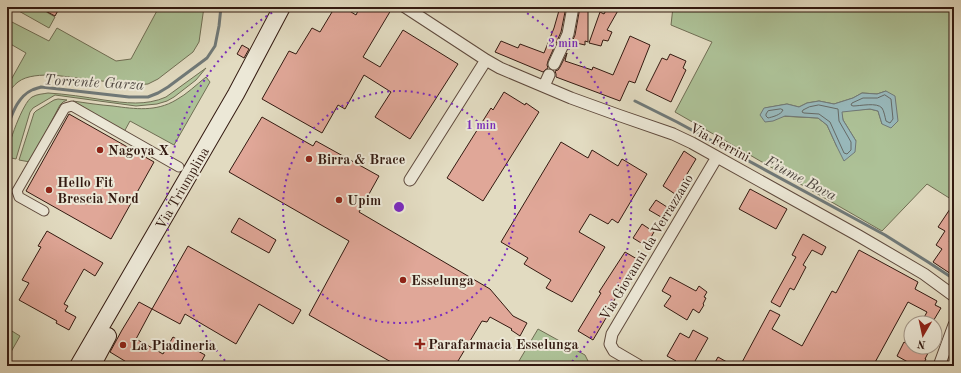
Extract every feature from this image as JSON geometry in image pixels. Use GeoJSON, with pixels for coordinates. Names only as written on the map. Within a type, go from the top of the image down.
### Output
{"type":"FeatureCollection","features":[{"type":"Feature","properties":{"kind":"main road","name":"Via Triumplina"},"geometry":{"type":"LineString","coordinates":[[78,366],[236,94],[282,7]]}},
{"type":"Feature","properties":{"kind":"main road","name":"Via Triumplina"},"geometry":{"type":"LineString","coordinates":[[92,366],[246,98],[294,7]]}},
{"type":"Feature","properties":{"kind":"street","name":"Via Ferrini"},"geometry":{"type":"LineString","coordinates":[[405,7],[500,68],[588,104],[673,134],[692,143],[892,255],[924,274],[954,296]]}},
{"type":"Feature","properties":{"kind":"street"},"geometry":{"type":"LineString","coordinates":[[554,64],[568,34],[573,7]]}},
{"type":"Feature","properties":{"kind":"street"},"geometry":{"type":"LineString","coordinates":[[410,180],[486,60]]}},
{"type":"Feature","properties":{"kind":"street"},"geometry":{"type":"LineString","coordinates":[[544,86],[549,75]]}},
{"type":"Feature","properties":{"kind":"street"},"geometry":{"type":"LineString","coordinates":[[44,212],[19,197],[17,191],[65,108],[72,106],[179,167]]}},
{"type":"Feature","properties":{"kind":"street","name":"Via Giovanni da Verrazzano"},"geometry":{"type":"LineString","coordinates":[[638,365],[614,350],[610,344],[612,334],[717,157]]}},
{"type":"Feature","properties":{"kind":"street"},"geometry":{"type":"LineString","coordinates":[[939,366],[950,343],[954,325]]}},
{"type":"Feature","properties":{"kind":"green space"},"geometry":{"type":"Polygon","coordinates":[[[19,7],[38,7],[55,17],[49,28],[17,10],[19,7]]]}},
{"type":"Feature","properties":{"kind":"green space"},"geometry":{"type":"Polygon","coordinates":[[[159,7],[204,7],[199,42],[193,52],[158,79],[148,84],[134,85],[53,75],[39,75],[18,82],[7,95],[7,87],[26,53],[7,42],[7,26],[10,21],[49,41],[57,28],[116,61],[131,59],[159,7]]]}},
{"type":"Feature","properties":{"kind":"green space"},"geometry":{"type":"Polygon","coordinates":[[[673,7],[954,7],[954,201],[927,184],[882,231],[675,112],[712,42],[671,25],[673,7]],[[886,91],[877,94],[862,93],[853,98],[834,104],[819,101],[807,103],[799,107],[787,104],[765,108],[761,115],[818,118],[827,125],[837,147],[856,141],[843,120],[841,111],[870,109],[878,111],[882,124],[886,91]]]}},
{"type":"Feature","properties":{"kind":"green space"},"geometry":{"type":"Polygon","coordinates":[[[206,68],[196,80],[174,97],[157,104],[136,106],[55,95],[33,108],[30,112],[16,159],[7,157],[20,115],[28,101],[34,96],[48,93],[128,103],[151,102],[166,97],[206,68]]]}},
{"type":"Feature","properties":{"kind":"green space"},"geometry":{"type":"Polygon","coordinates":[[[206,77],[210,82],[174,145],[130,121],[124,132],[85,110],[85,108],[73,101],[129,108],[153,108],[176,100],[206,77]]]}},
{"type":"Feature","properties":{"kind":"green space"},"geometry":{"type":"Polygon","coordinates":[[[58,99],[67,100],[60,105],[30,162],[19,160],[34,113],[58,99]]]}},
{"type":"Feature","properties":{"kind":"green space"},"geometry":{"type":"Polygon","coordinates":[[[7,328],[20,336],[7,359],[7,328]]]}},
{"type":"Feature","properties":{"kind":"green space"},"geometry":{"type":"Polygon","coordinates":[[[538,329],[585,355],[588,361],[588,366],[516,366],[538,329]]]}},
{"type":"Feature","properties":{"kind":"water"},"geometry":{"type":"Polygon","coordinates":[[[886,91],[895,96],[898,121],[891,128],[882,124],[878,111],[870,109],[842,112],[843,120],[856,141],[855,152],[844,161],[827,125],[818,118],[785,116],[773,121],[765,122],[760,115],[764,108],[787,104],[799,107],[807,103],[819,101],[834,104],[853,98],[862,93],[877,94],[886,91]]]}},
{"type":"Feature","properties":{"kind":"building"},"geometry":{"type":"Polygon","coordinates":[[[38,7],[60,7],[55,16],[38,7]]]}},
{"type":"Feature","properties":{"kind":"building"},"geometry":{"type":"Polygon","coordinates":[[[335,7],[343,7],[356,15],[360,7],[387,7],[391,10],[363,57],[380,67],[403,30],[458,64],[410,139],[375,117],[391,92],[364,75],[345,109],[338,105],[322,133],[262,99],[289,51],[296,54],[312,28],[320,32],[335,7]]]}},
{"type":"Feature","properties":{"kind":"building"},"geometry":{"type":"Polygon","coordinates":[[[560,7],[566,7],[561,32],[548,61],[548,68],[543,72],[495,52],[501,41],[518,48],[520,44],[544,53],[554,28],[560,7]]]}},
{"type":"Feature","properties":{"kind":"building"},"geometry":{"type":"Polygon","coordinates":[[[580,7],[588,7],[588,42],[585,41],[585,45],[572,42],[575,35],[580,7]]]}},
{"type":"Feature","properties":{"kind":"building"},"geometry":{"type":"Polygon","coordinates":[[[608,7],[620,7],[607,30],[612,32],[608,41],[603,40],[601,46],[589,43],[600,12],[604,14],[608,7]]]}},
{"type":"Feature","properties":{"kind":"building"},"geometry":{"type":"Polygon","coordinates":[[[630,36],[650,45],[635,83],[629,81],[620,101],[556,77],[555,71],[560,67],[567,53],[565,61],[592,70],[593,67],[613,75],[630,36]]]}},
{"type":"Feature","properties":{"kind":"building"},"geometry":{"type":"Polygon","coordinates":[[[242,45],[249,49],[244,58],[237,54],[242,45]]]}},
{"type":"Feature","properties":{"kind":"building"},"geometry":{"type":"Polygon","coordinates":[[[670,54],[686,61],[683,68],[686,70],[671,102],[646,90],[662,58],[667,60],[670,54]]]}},
{"type":"Feature","properties":{"kind":"building"},"geometry":{"type":"Polygon","coordinates":[[[504,92],[525,105],[526,103],[539,112],[483,201],[447,178],[491,108],[493,110],[504,92]]]}},
{"type":"Feature","properties":{"kind":"building"},"geometry":{"type":"Polygon","coordinates":[[[69,114],[154,162],[111,239],[26,191],[69,114]]]}},
{"type":"Feature","properties":{"kind":"building"},"geometry":{"type":"Polygon","coordinates":[[[262,117],[313,146],[316,141],[379,176],[359,212],[490,289],[513,316],[527,323],[520,336],[511,330],[512,329],[490,317],[487,322],[482,321],[455,366],[398,366],[309,315],[349,241],[229,172],[262,117]]]}},
{"type":"Feature","properties":{"kind":"building"},"geometry":{"type":"Polygon","coordinates":[[[561,142],[588,158],[592,150],[618,166],[622,159],[647,174],[618,223],[612,219],[608,224],[590,214],[579,232],[605,247],[572,302],[546,288],[551,280],[524,264],[528,258],[501,242],[561,142]]]}},
{"type":"Feature","properties":{"kind":"building"},"geometry":{"type":"Polygon","coordinates":[[[684,151],[696,159],[675,194],[663,186],[684,151]]]}},
{"type":"Feature","properties":{"kind":"building"},"geometry":{"type":"Polygon","coordinates":[[[750,189],[787,209],[776,229],[739,209],[750,189]]]}},
{"type":"Feature","properties":{"kind":"building"},"geometry":{"type":"Polygon","coordinates":[[[656,200],[667,207],[661,217],[649,210],[656,200]]]}},
{"type":"Feature","properties":{"kind":"building"},"geometry":{"type":"Polygon","coordinates":[[[954,203],[954,236],[949,242],[954,246],[954,276],[933,262],[942,249],[936,245],[945,231],[938,227],[954,203]]]}},
{"type":"Feature","properties":{"kind":"building"},"geometry":{"type":"Polygon","coordinates":[[[239,218],[276,240],[269,253],[231,232],[239,218]]]}},
{"type":"Feature","properties":{"kind":"building"},"geometry":{"type":"Polygon","coordinates":[[[642,224],[654,232],[646,246],[633,238],[642,224]]]}},
{"type":"Feature","properties":{"kind":"building"},"geometry":{"type":"Polygon","coordinates":[[[47,231],[103,263],[95,276],[84,269],[64,304],[68,306],[65,311],[76,317],[69,330],[56,323],[57,321],[19,300],[29,283],[22,280],[41,247],[38,246],[47,231]]]}},
{"type":"Feature","properties":{"kind":"building"},"geometry":{"type":"Polygon","coordinates":[[[803,234],[826,247],[822,255],[812,250],[803,265],[806,267],[794,290],[790,288],[780,307],[771,302],[796,257],[792,255],[803,234]]]}},
{"type":"Feature","properties":{"kind":"building"},"geometry":{"type":"Polygon","coordinates":[[[188,246],[301,310],[293,324],[259,304],[236,344],[185,314],[180,324],[152,309],[188,246]]]}},
{"type":"Feature","properties":{"kind":"building"},"geometry":{"type":"Polygon","coordinates":[[[859,250],[918,282],[915,289],[937,301],[935,305],[941,308],[937,315],[925,315],[927,312],[908,302],[873,366],[740,366],[770,310],[780,315],[772,329],[802,346],[832,291],[836,293],[859,250]]]}},
{"type":"Feature","properties":{"kind":"building"},"geometry":{"type":"Polygon","coordinates":[[[625,252],[637,259],[621,285],[623,286],[607,312],[609,313],[593,340],[578,331],[601,293],[599,292],[625,252]]]}},
{"type":"Feature","properties":{"kind":"building"},"geometry":{"type":"Polygon","coordinates":[[[670,277],[696,291],[699,286],[707,292],[704,297],[706,298],[703,304],[704,305],[699,313],[693,309],[687,320],[664,306],[671,296],[662,291],[670,277]]]}},
{"type":"Feature","properties":{"kind":"building"},"geometry":{"type":"Polygon","coordinates":[[[139,302],[152,309],[136,339],[163,354],[173,337],[205,355],[199,366],[133,366],[110,352],[139,302]]]}},
{"type":"Feature","properties":{"kind":"building"},"geometry":{"type":"Polygon","coordinates":[[[693,330],[708,338],[695,361],[703,366],[673,366],[676,361],[667,356],[680,333],[689,338],[693,330]]]}},
{"type":"Feature","properties":{"kind":"building"},"geometry":{"type":"Polygon","coordinates":[[[903,344],[903,355],[927,355],[922,366],[915,366],[897,356],[903,344]]]}},
{"type":"Feature","properties":{"kind":"building"},"geometry":{"type":"Polygon","coordinates":[[[718,357],[734,366],[713,366],[718,357]]]}},
{"type":"Feature","properties":{"kind":"waterway","name":"Torrente Garza"},"geometry":{"type":"LineString","coordinates":[[7,128],[22,97],[32,90],[41,87],[129,97],[148,97],[158,93],[207,58],[215,46],[221,7]]}},
{"type":"Feature","properties":{"kind":"waterway","name":"Fiume Bova"},"geometry":{"type":"LineString","coordinates":[[635,101],[677,122],[885,235],[954,279]]}},
{"type":"Feature","properties":{"kind":"place","name":"Nagoya X"},"geometry":{"type":"Point","coordinates":[100,150]}},
{"type":"Feature","properties":{"kind":"place","name":"Birra & Brace"},"geometry":{"type":"Point","coordinates":[309,159]}},
{"type":"Feature","properties":{"kind":"place","name":"Hello Fit Brescia Nord"},"geometry":{"type":"Point","coordinates":[49,190]}},
{"type":"Feature","properties":{"kind":"place","name":"Upim"},"geometry":{"type":"Point","coordinates":[339,200]}},
{"type":"Feature","properties":{"kind":"place","name":"Esselunga"},"geometry":{"type":"Point","coordinates":[403,280]}},
{"type":"Feature","properties":{"kind":"place","name":"Parafarmacia Esselunga"},"geometry":{"type":"Point","coordinates":[420,344]}},
{"type":"Feature","properties":{"kind":"place","name":"La Piadineria"},"geometry":{"type":"Point","coordinates":[123,345]}}]}
